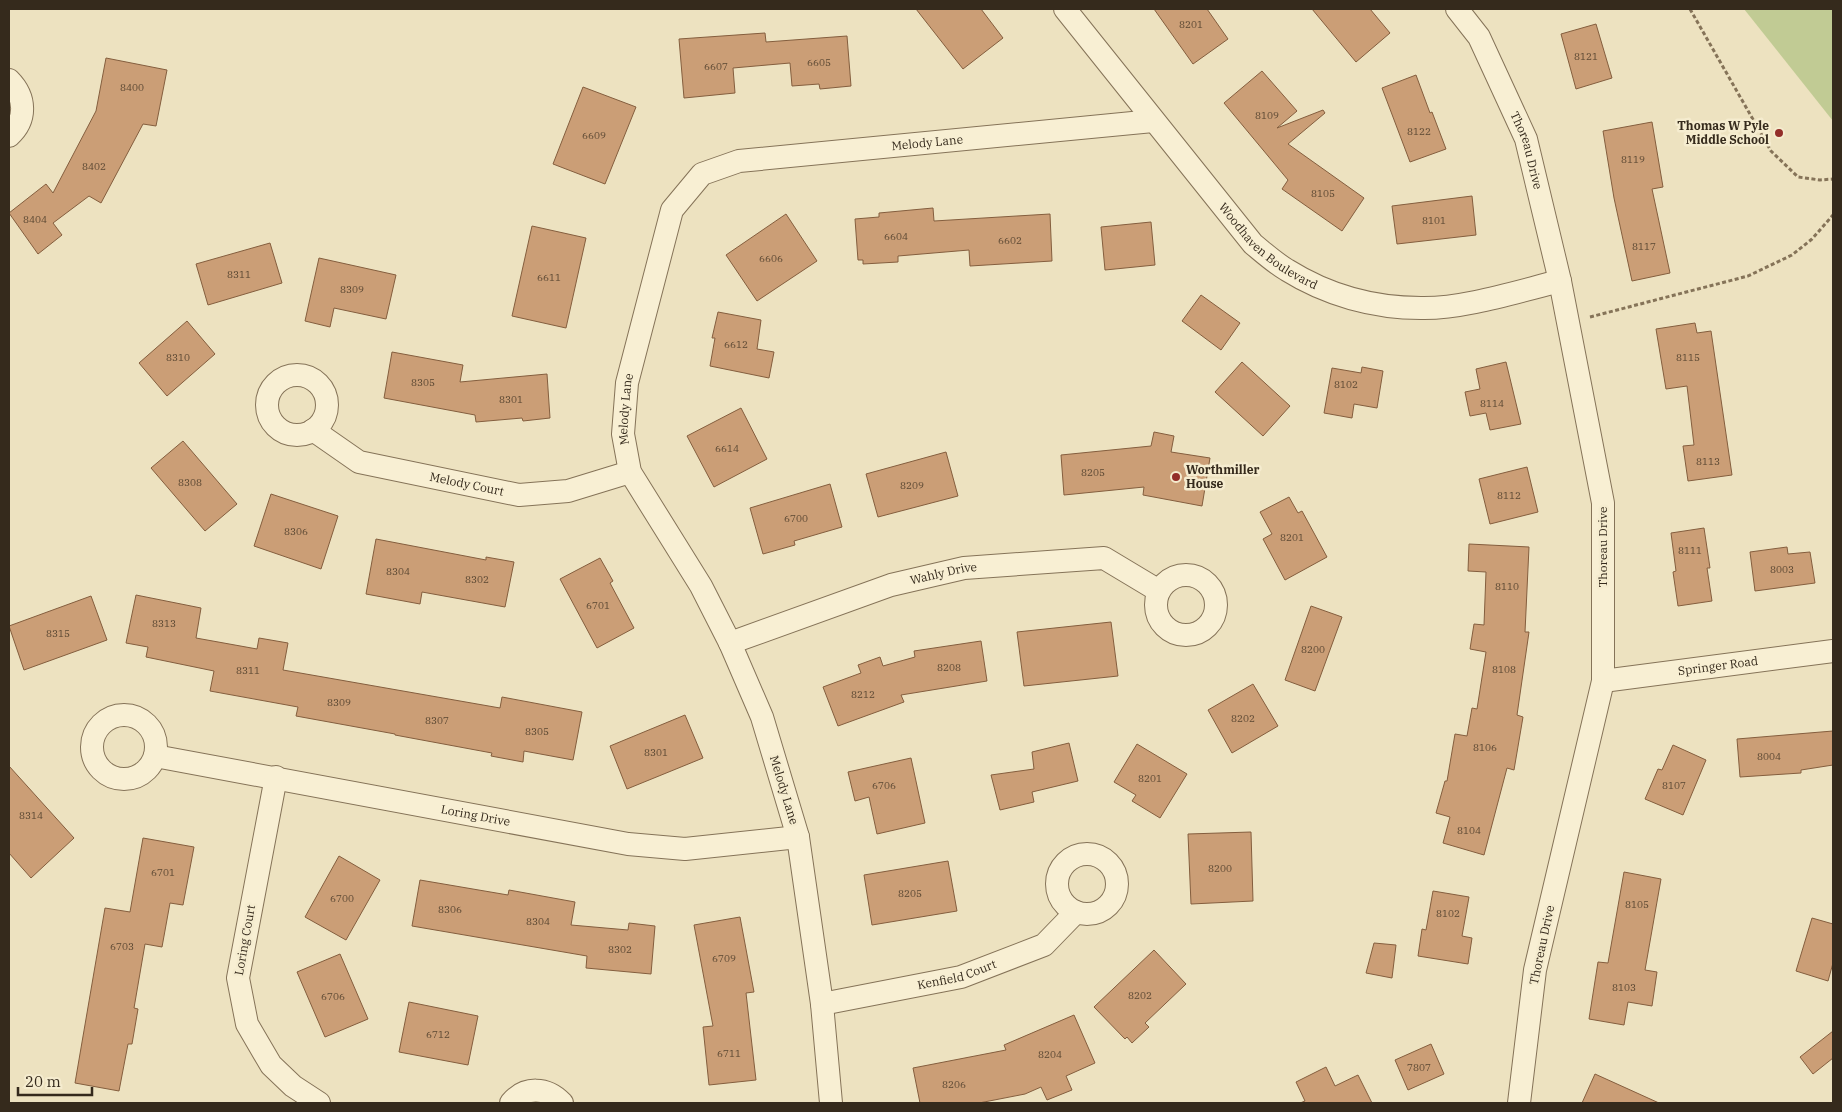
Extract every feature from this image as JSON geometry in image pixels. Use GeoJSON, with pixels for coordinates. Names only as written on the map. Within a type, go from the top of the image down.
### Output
{"type":"FeatureCollection","features":[{"type":"Feature","properties":{"kind":"street","name":"Woodhaven Boulevard"},"geometry":{"type":"LineString","coordinates":[[1065,9],[1254,244],[1287,270],[1330,292],[1375,305],[1422,309],[1464,303],[1560,281]]}},
{"type":"Feature","properties":{"kind":"street","name":"Thoreau Drive"},"geometry":{"type":"LineString","coordinates":[[1457,9],[1479,37],[1526,139],[1560,281],[1603,503],[1603,681],[1535,970],[1519,1103]]}},
{"type":"Feature","properties":{"kind":"street"},"geometry":{"type":"LineString","coordinates":[[9,80],[16,87],[21,97],[23,109],[16,130],[9,136]]}},
{"type":"Feature","properties":{"kind":"street","name":"Melody Lane"},"geometry":{"type":"LineString","coordinates":[[831,1103],[822,1004],[798,837],[762,718],[730,643],[702,586],[630,472],[623,434],[627,383],[672,210],[702,174],[739,161],[1154,120]]}},
{"type":"Feature","properties":{"kind":"street","name":"Melody Court"},"geometry":{"type":"LineString","coordinates":[[313,430],[359,462],[519,494],[568,491],[630,472]]}},
{"type":"Feature","properties":{"kind":"street","name":"Wahly Drive"},"geometry":{"type":"LineString","coordinates":[[730,643],[891,585],[964,568],[1104,558],[1159,591]]}},
{"type":"Feature","properties":{"kind":"street","name":"Springer Road"},"geometry":{"type":"LineString","coordinates":[[1603,681],[1833,651]]}},
{"type":"Feature","properties":{"kind":"street","name":"Loring Drive"},"geometry":{"type":"LineString","coordinates":[[154,756],[276,777],[628,844],[685,849],[798,837]]}},
{"type":"Feature","properties":{"kind":"street","name":"Loring Court"},"geometry":{"type":"LineString","coordinates":[[276,777],[238,978],[247,1024],[271,1065],[293,1086],[319,1103]]}},
{"type":"Feature","properties":{"kind":"street","name":"Kenfield Court"},"geometry":{"type":"LineString","coordinates":[[822,1004],[962,977],[1044,945],[1076,912]]}},
{"type":"Feature","properties":{"kind":"street"},"geometry":{"type":"LineString","coordinates":[[511,1103],[523,1093],[532,1090],[543,1091],[553,1095],[562,1103]]}},
{"type":"Feature","properties":{"kind":"path"},"geometry":{"type":"LineString","coordinates":[[1690,9],[1771,151],[1798,177],[1820,180],[1833,179]]}},
{"type":"Feature","properties":{"kind":"path"},"geometry":{"type":"LineString","coordinates":[[1568,323],[1748,276],[1792,254],[1812,239],[1833,215]]}},
{"type":"Feature","properties":{"kind":"green space"},"geometry":{"type":"Polygon","coordinates":[[[1744,9],[1833,9],[1833,121],[1744,9]]]}},
{"type":"Feature","properties":{"kind":"building"},"geometry":{"type":"Polygon","coordinates":[[[916,9],[981,9],[1003,38],[963,69],[916,9]]]}},
{"type":"Feature","properties":{"kind":"building"},"geometry":{"type":"Polygon","coordinates":[[[1154,9],[1207,9],[1228,39],[1193,64],[1154,9]]]}},
{"type":"Feature","properties":{"kind":"building"},"geometry":{"type":"Polygon","coordinates":[[[1312,9],[1370,9],[1390,33],[1356,62],[1312,9]]]}},
{"type":"Feature","properties":{"kind":"building"},"geometry":{"type":"Polygon","coordinates":[[[1596,24],[1612,78],[1576,89],[1561,34],[1596,24]]]}},
{"type":"Feature","properties":{"kind":"building"},"geometry":{"type":"Polygon","coordinates":[[[765,33],[766,42],[847,36],[851,86],[820,89],[819,84],[792,86],[790,63],[733,68],[735,93],[684,98],[679,39],[765,33]]]}},
{"type":"Feature","properties":{"kind":"building"},"geometry":{"type":"Polygon","coordinates":[[[106,58],[167,70],[156,126],[143,124],[101,203],[89,196],[53,223],[62,235],[38,254],[9,213],[46,184],[53,193],[96,111],[106,58]]]}},
{"type":"Feature","properties":{"kind":"building"},"geometry":{"type":"Polygon","coordinates":[[[1262,71],[1297,111],[1277,128],[1323,110],[1325,113],[1288,144],[1364,198],[1342,231],[1282,189],[1288,180],[1224,103],[1262,71]]]}},
{"type":"Feature","properties":{"kind":"building"},"geometry":{"type":"Polygon","coordinates":[[[1416,75],[1446,149],[1410,162],[1382,88],[1416,75]]]}},
{"type":"Feature","properties":{"kind":"building"},"geometry":{"type":"Polygon","coordinates":[[[583,87],[636,107],[605,184],[553,164],[583,87]]]}},
{"type":"Feature","properties":{"kind":"building"},"geometry":{"type":"Polygon","coordinates":[[[1652,122],[1663,187],[1652,189],[1670,273],[1632,281],[1614,198],[1603,131],[1652,122]]]}},
{"type":"Feature","properties":{"kind":"building"},"geometry":{"type":"Polygon","coordinates":[[[1472,196],[1476,235],[1397,244],[1392,206],[1472,196]]]}},
{"type":"Feature","properties":{"kind":"building"},"geometry":{"type":"Polygon","coordinates":[[[933,208],[934,221],[1050,214],[1052,261],[970,266],[969,250],[898,256],[898,262],[863,264],[863,260],[858,260],[855,219],[879,217],[879,213],[933,208]]]}},
{"type":"Feature","properties":{"kind":"building"},"geometry":{"type":"Polygon","coordinates":[[[786,214],[817,261],[757,301],[726,255],[786,214]]]}},
{"type":"Feature","properties":{"kind":"building"},"geometry":{"type":"Polygon","coordinates":[[[1151,222],[1155,265],[1105,270],[1101,227],[1151,222]]]}},
{"type":"Feature","properties":{"kind":"building"},"geometry":{"type":"Polygon","coordinates":[[[532,226],[586,238],[566,328],[512,316],[532,226]]]}},
{"type":"Feature","properties":{"kind":"building"},"geometry":{"type":"Polygon","coordinates":[[[270,243],[282,283],[208,305],[196,264],[270,243]]]}},
{"type":"Feature","properties":{"kind":"building"},"geometry":{"type":"Polygon","coordinates":[[[319,258],[396,275],[386,319],[334,308],[330,327],[305,321],[319,258]]]}},
{"type":"Feature","properties":{"kind":"building"},"geometry":{"type":"Polygon","coordinates":[[[1201,295],[1240,323],[1221,350],[1182,321],[1201,295]]]}},
{"type":"Feature","properties":{"kind":"building"},"geometry":{"type":"Polygon","coordinates":[[[718,312],[761,320],[757,349],[774,352],[769,378],[710,366],[715,338],[712,338],[718,312]]]}},
{"type":"Feature","properties":{"kind":"building"},"geometry":{"type":"Polygon","coordinates":[[[187,321],[215,354],[167,396],[139,363],[187,321]]]}},
{"type":"Feature","properties":{"kind":"building"},"geometry":{"type":"Polygon","coordinates":[[[1695,323],[1697,333],[1711,331],[1732,475],[1688,481],[1683,446],[1694,445],[1687,386],[1666,389],[1656,329],[1695,323]]]}},
{"type":"Feature","properties":{"kind":"building"},"geometry":{"type":"Polygon","coordinates":[[[392,352],[463,365],[460,382],[547,374],[550,418],[523,421],[522,418],[476,422],[475,415],[384,398],[392,352]]]}},
{"type":"Feature","properties":{"kind":"building"},"geometry":{"type":"Polygon","coordinates":[[[1242,362],[1290,406],[1263,436],[1215,392],[1242,362]]]}},
{"type":"Feature","properties":{"kind":"building"},"geometry":{"type":"Polygon","coordinates":[[[1506,362],[1521,424],[1490,430],[1486,413],[1470,416],[1465,392],[1480,389],[1476,369],[1506,362]]]}},
{"type":"Feature","properties":{"kind":"building"},"geometry":{"type":"Polygon","coordinates":[[[1362,367],[1383,371],[1377,408],[1354,404],[1352,418],[1324,413],[1332,368],[1361,373],[1362,367]]]}},
{"type":"Feature","properties":{"kind":"building"},"geometry":{"type":"Polygon","coordinates":[[[741,408],[767,459],[714,487],[687,436],[741,408]]]}},
{"type":"Feature","properties":{"kind":"building"},"geometry":{"type":"Polygon","coordinates":[[[1154,432],[1174,436],[1171,452],[1210,458],[1202,506],[1143,495],[1144,487],[1064,495],[1061,455],[1151,446],[1154,432]]]}},
{"type":"Feature","properties":{"kind":"building"},"geometry":{"type":"Polygon","coordinates":[[[183,441],[237,504],[205,531],[151,468],[183,441]]]}},
{"type":"Feature","properties":{"kind":"building"},"geometry":{"type":"Polygon","coordinates":[[[946,452],[958,496],[878,517],[866,474],[946,452]]]}},
{"type":"Feature","properties":{"kind":"building"},"geometry":{"type":"Polygon","coordinates":[[[1527,467],[1538,512],[1490,524],[1479,479],[1527,467]]]}},
{"type":"Feature","properties":{"kind":"building"},"geometry":{"type":"Polygon","coordinates":[[[830,484],[842,527],[794,541],[795,545],[763,554],[750,508],[830,484]]]}},
{"type":"Feature","properties":{"kind":"building"},"geometry":{"type":"Polygon","coordinates":[[[271,494],[338,516],[321,569],[254,546],[271,494]]]}},
{"type":"Feature","properties":{"kind":"building"},"geometry":{"type":"Polygon","coordinates":[[[1289,497],[1298,513],[1302,511],[1327,557],[1285,580],[1263,539],[1272,534],[1260,512],[1289,497]]]}},
{"type":"Feature","properties":{"kind":"building"},"geometry":{"type":"Polygon","coordinates":[[[1704,528],[1710,568],[1707,568],[1712,601],[1678,606],[1673,572],[1676,571],[1671,533],[1704,528]]]}},
{"type":"Feature","properties":{"kind":"building"},"geometry":{"type":"Polygon","coordinates":[[[376,539],[486,560],[486,557],[514,562],[505,607],[422,592],[420,604],[366,594],[376,539]]]}},
{"type":"Feature","properties":{"kind":"building"},"geometry":{"type":"Polygon","coordinates":[[[1469,544],[1529,547],[1525,632],[1529,632],[1517,715],[1523,717],[1514,770],[1507,768],[1484,855],[1443,843],[1450,817],[1436,813],[1445,781],[1447,781],[1455,734],[1467,736],[1472,708],[1477,709],[1486,652],[1470,649],[1474,624],[1484,625],[1486,572],[1468,571],[1469,544]]]}},
{"type":"Feature","properties":{"kind":"building"},"geometry":{"type":"Polygon","coordinates":[[[1787,547],[1788,554],[1810,552],[1815,583],[1755,591],[1750,552],[1787,547]]]}},
{"type":"Feature","properties":{"kind":"building"},"geometry":{"type":"Polygon","coordinates":[[[600,558],[613,581],[610,583],[634,628],[597,648],[560,579],[600,558]]]}},
{"type":"Feature","properties":{"kind":"building"},"geometry":{"type":"Polygon","coordinates":[[[136,595],[201,608],[196,638],[257,649],[259,638],[288,643],[283,670],[500,708],[502,697],[582,712],[573,760],[524,751],[523,762],[491,756],[492,753],[296,716],[298,707],[210,691],[214,671],[146,657],[148,647],[126,643],[136,595]]]}},
{"type":"Feature","properties":{"kind":"building"},"geometry":{"type":"Polygon","coordinates":[[[91,596],[107,640],[24,670],[9,626],[91,596]]]}},
{"type":"Feature","properties":{"kind":"building"},"geometry":{"type":"Polygon","coordinates":[[[1311,606],[1342,617],[1315,691],[1285,680],[1311,606]]]}},
{"type":"Feature","properties":{"kind":"building"},"geometry":{"type":"Polygon","coordinates":[[[1111,622],[1118,676],[1024,686],[1017,632],[1111,622]]]}},
{"type":"Feature","properties":{"kind":"building"},"geometry":{"type":"Polygon","coordinates":[[[981,641],[987,681],[901,695],[904,702],[838,726],[823,687],[861,673],[858,665],[880,657],[883,666],[915,657],[914,651],[981,641]]]}},
{"type":"Feature","properties":{"kind":"building"},"geometry":{"type":"Polygon","coordinates":[[[1253,684],[1278,726],[1232,753],[1208,710],[1253,684]]]}},
{"type":"Feature","properties":{"kind":"building"},"geometry":{"type":"Polygon","coordinates":[[[685,715],[703,758],[627,789],[610,746],[685,715]]]}},
{"type":"Feature","properties":{"kind":"building"},"geometry":{"type":"Polygon","coordinates":[[[1833,731],[1833,765],[1801,770],[1801,773],[1740,777],[1737,739],[1833,731]]]}},
{"type":"Feature","properties":{"kind":"building"},"geometry":{"type":"Polygon","coordinates":[[[1069,743],[1078,781],[1032,792],[1034,802],[1000,810],[991,775],[1034,769],[1032,752],[1069,743]]]}},
{"type":"Feature","properties":{"kind":"building"},"geometry":{"type":"Polygon","coordinates":[[[1137,744],[1187,774],[1160,818],[1132,801],[1136,795],[1114,782],[1137,744]]]}},
{"type":"Feature","properties":{"kind":"building"},"geometry":{"type":"Polygon","coordinates":[[[1673,745],[1706,760],[1683,815],[1645,799],[1658,769],[1662,770],[1673,745]]]}},
{"type":"Feature","properties":{"kind":"building"},"geometry":{"type":"Polygon","coordinates":[[[911,758],[925,823],[877,834],[869,797],[855,801],[848,772],[911,758]]]}},
{"type":"Feature","properties":{"kind":"building"},"geometry":{"type":"Polygon","coordinates":[[[9,766],[74,838],[31,878],[9,853],[9,766]]]}},
{"type":"Feature","properties":{"kind":"building"},"geometry":{"type":"Polygon","coordinates":[[[1251,832],[1253,901],[1191,904],[1188,834],[1251,832]]]}},
{"type":"Feature","properties":{"kind":"building"},"geometry":{"type":"Polygon","coordinates":[[[143,838],[194,847],[183,905],[170,903],[162,947],[145,944],[134,1008],[138,1009],[132,1044],[128,1044],[119,1091],[75,1083],[105,908],[130,912],[143,838]]]}},
{"type":"Feature","properties":{"kind":"building"},"geometry":{"type":"Polygon","coordinates":[[[339,856],[380,880],[346,940],[305,917],[339,856]]]}},
{"type":"Feature","properties":{"kind":"building"},"geometry":{"type":"Polygon","coordinates":[[[948,861],[957,911],[872,925],[864,875],[948,861]]]}},
{"type":"Feature","properties":{"kind":"building"},"geometry":{"type":"Polygon","coordinates":[[[1624,872],[1661,879],[1645,970],[1657,972],[1652,1006],[1628,1002],[1624,1025],[1589,1019],[1598,962],[1608,963],[1624,872]]]}},
{"type":"Feature","properties":{"kind":"building"},"geometry":{"type":"Polygon","coordinates":[[[420,880],[508,895],[509,890],[575,902],[571,925],[628,930],[629,923],[655,926],[651,974],[586,968],[587,956],[412,926],[420,880]]]}},
{"type":"Feature","properties":{"kind":"building"},"geometry":{"type":"Polygon","coordinates":[[[1433,891],[1469,897],[1462,936],[1472,938],[1468,964],[1418,956],[1422,929],[1426,930],[1433,891]]]}},
{"type":"Feature","properties":{"kind":"building"},"geometry":{"type":"Polygon","coordinates":[[[740,917],[754,992],[746,993],[756,1080],[709,1085],[703,1027],[713,1026],[694,925],[740,917]]]}},
{"type":"Feature","properties":{"kind":"building"},"geometry":{"type":"Polygon","coordinates":[[[1812,918],[1833,924],[1833,963],[1828,981],[1796,971],[1812,918]]]}},
{"type":"Feature","properties":{"kind":"building"},"geometry":{"type":"Polygon","coordinates":[[[1374,943],[1396,945],[1392,978],[1366,973],[1374,943]]]}},
{"type":"Feature","properties":{"kind":"building"},"geometry":{"type":"Polygon","coordinates":[[[1154,950],[1186,984],[1145,1023],[1149,1027],[1132,1043],[1127,1037],[1125,1039],[1094,1007],[1154,950]]]}},
{"type":"Feature","properties":{"kind":"building"},"geometry":{"type":"Polygon","coordinates":[[[340,954],[368,1019],[325,1037],[297,972],[340,954]]]}},
{"type":"Feature","properties":{"kind":"building"},"geometry":{"type":"Polygon","coordinates":[[[409,1002],[478,1016],[468,1065],[399,1052],[409,1002]]]}},
{"type":"Feature","properties":{"kind":"building"},"geometry":{"type":"Polygon","coordinates":[[[1074,1015],[1095,1063],[1066,1076],[1072,1090],[1047,1100],[1041,1087],[1025,1094],[979,1103],[920,1103],[913,1068],[1006,1050],[1004,1045],[1074,1015]]]}},
{"type":"Feature","properties":{"kind":"building"},"geometry":{"type":"Polygon","coordinates":[[[1833,1031],[1833,1058],[1813,1074],[1800,1057],[1833,1031]]]}},
{"type":"Feature","properties":{"kind":"building"},"geometry":{"type":"Polygon","coordinates":[[[1431,1044],[1444,1074],[1408,1090],[1395,1060],[1431,1044]]]}},
{"type":"Feature","properties":{"kind":"building"},"geometry":{"type":"Polygon","coordinates":[[[1326,1067],[1335,1086],[1358,1075],[1372,1103],[1300,1103],[1305,1101],[1296,1082],[1326,1067]]]}},
{"type":"Feature","properties":{"kind":"building"},"geometry":{"type":"Polygon","coordinates":[[[1595,1074],[1659,1103],[1582,1103],[1595,1074]]]}},
{"type":"Feature","properties":{"kind":"place","name":"Thomas W Pyle Middle School"},"geometry":{"type":"Point","coordinates":[1779,133]}},
{"type":"Feature","properties":{"kind":"place","name":"Worthmiller House"},"geometry":{"type":"Point","coordinates":[1176,477]}}]}
